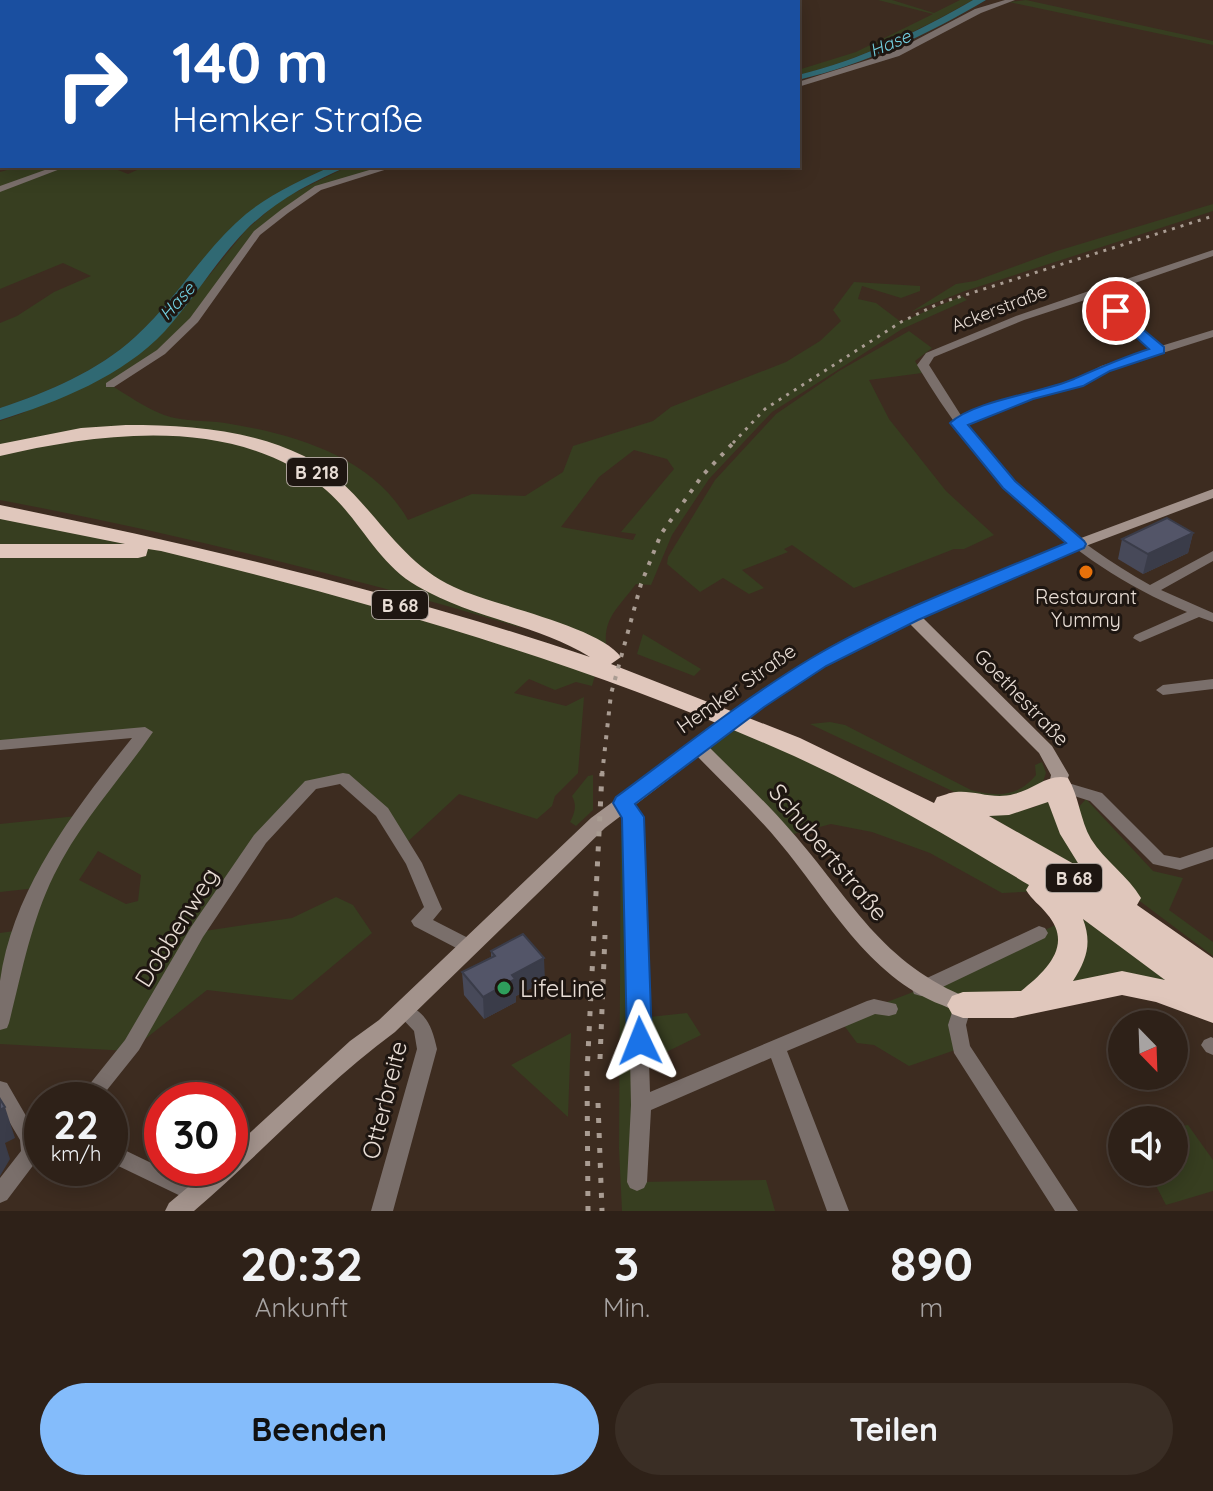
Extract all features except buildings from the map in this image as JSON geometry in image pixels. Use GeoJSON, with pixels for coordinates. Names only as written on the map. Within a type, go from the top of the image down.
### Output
{"type":"FeatureCollection","features":[{"type":"Feature","properties":{"kind":"highway","name":"B 218"},"geometry":{"type":"LineString","coordinates":[[0,450],[78,435],[146,430],[203,434],[255,445],[297,461],[330,483],[352,504],[388,550],[427,583],[590,652]]}},
{"type":"Feature","properties":{"kind":"highway","name":"B 68"},"geometry":{"type":"LineString","coordinates":[[0,500],[154,530],[326,571],[590,652],[721,715],[929,794],[1072,876],[1212,973]]}},
{"type":"Feature","properties":{"kind":"highway","name":"B 68"},"geometry":{"type":"LineString","coordinates":[[0,512],[207,554],[590,652]]}},
{"type":"Feature","properties":{"kind":"highway"},"geometry":{"type":"LineString","coordinates":[[0,551],[97,549],[207,554]]}},
{"type":"Feature","properties":{"kind":"highway","name":"B 68"},"geometry":{"type":"LineString","coordinates":[[835,757],[949,823],[1115,926],[1213,998]]}},
{"type":"Feature","properties":{"kind":"highway","name":"B 68"},"geometry":{"type":"LineString","coordinates":[[929,794],[993,808],[1029,802],[1058,785],[1070,831],[1092,864],[1127,899],[1191,947],[1212,973]]}},
{"type":"Feature","properties":{"kind":"highway","name":"B 68"},"geometry":{"type":"LineString","coordinates":[[949,823],[982,853],[1043,891],[1068,919],[1074,938],[1073,956],[1065,972],[1031,1001]]}},
{"type":"Feature","properties":{"kind":"highway"},"geometry":{"type":"LineString","coordinates":[[963,1005],[995,1007],[1122,983],[1159,990],[1213,1010]]}},
{"type":"Feature","properties":{"kind":"main road","name":"Hemker Straße"},"geometry":{"type":"LineString","coordinates":[[248,1137],[272,1116],[340,1076],[370,1051],[387,1026],[623,803],[790,679],[844,648],[911,616],[1078,544],[1213,493]]}},
{"type":"Feature","properties":{"kind":"main road","name":"Goethestraße"},"geometry":{"type":"LineString","coordinates":[[911,616],[1046,750],[1060,775],[1058,785]]}},
{"type":"Feature","properties":{"kind":"main road","name":"Schubertstraße"},"geometry":{"type":"LineString","coordinates":[[698,747],[786,836],[881,955],[905,979],[921,989],[963,1005]]}},
{"type":"Feature","properties":{"kind":"main road","name":"Hemker Straße"},"geometry":{"type":"LineString","coordinates":[[203,1188],[308,1095]]}},
{"type":"Feature","properties":{"kind":"street"},"geometry":{"type":"LineString","coordinates":[[800,84],[896,54],[978,11],[1010,0]]}},
{"type":"Feature","properties":{"kind":"street"},"geometry":{"type":"LineString","coordinates":[[0,189],[58,168]]}},
{"type":"Feature","properties":{"kind":"street"},"geometry":{"type":"LineString","coordinates":[[110,385],[161,352],[194,320],[257,233],[318,188],[385,168]]}},
{"type":"Feature","properties":{"kind":"street","name":"Ackerstraße"},"geometry":{"type":"LineString","coordinates":[[958,423],[923,365],[935,353],[1094,291],[1213,253]]}},
{"type":"Feature","properties":{"kind":"street"},"geometry":{"type":"LineString","coordinates":[[1199,258],[1213,269]]}},
{"type":"Feature","properties":{"kind":"street"},"geometry":{"type":"LineString","coordinates":[[1094,291],[1159,350]]}},
{"type":"Feature","properties":{"kind":"street"},"geometry":{"type":"LineString","coordinates":[[1206,615],[1150,591],[1078,544],[1009,484],[958,423],[1027,396],[1077,383],[1105,368],[1213,333]]}},
{"type":"Feature","properties":{"kind":"street"},"geometry":{"type":"LineString","coordinates":[[1150,591],[1213,555]]}},
{"type":"Feature","properties":{"kind":"street"},"geometry":{"type":"LineString","coordinates":[[1140,638],[1206,615]]}},
{"type":"Feature","properties":{"kind":"street"},"geometry":{"type":"LineString","coordinates":[[1163,690],[1213,684]]}},
{"type":"Feature","properties":{"kind":"street"},"geometry":{"type":"LineString","coordinates":[[0,745],[145,732],[77,816],[38,888],[22,930],[0,1023]]}},
{"type":"Feature","properties":{"kind":"street","name":"Dobbenweg"},"geometry":{"type":"LineString","coordinates":[[102,1082],[132,1045],[197,932],[260,839],[311,785],[343,778],[382,812],[414,863],[433,909],[420,921],[470,947]]}},
{"type":"Feature","properties":{"kind":"street"},"geometry":{"type":"LineString","coordinates":[[1058,785],[1096,797],[1159,860],[1180,864],[1213,853]]}},
{"type":"Feature","properties":{"kind":"street"},"geometry":{"type":"LineString","coordinates":[[623,803],[633,817],[641,1105],[637,1182]]}},
{"type":"Feature","properties":{"kind":"street"},"geometry":{"type":"LineString","coordinates":[[921,989],[1039,933]]}},
{"type":"Feature","properties":{"kind":"street"},"geometry":{"type":"LineString","coordinates":[[963,1005],[957,1025],[961,1048],[1067,1211]]}},
{"type":"Feature","properties":{"kind":"street"},"geometry":{"type":"LineString","coordinates":[[641,1105],[874,1006],[889,1009]]}},
{"type":"Feature","properties":{"kind":"street","name":"Otterbreite"},"geometry":{"type":"LineString","coordinates":[[382,1211],[427,1049],[423,1028],[404,1011]]}},
{"type":"Feature","properties":{"kind":"street"},"geometry":{"type":"LineString","coordinates":[[776,1047],[838,1211]]}},
{"type":"Feature","properties":{"kind":"street"},"geometry":{"type":"LineString","coordinates":[[0,1089],[24,1128]]}},
{"type":"Feature","properties":{"kind":"street"},"geometry":{"type":"LineString","coordinates":[[128,1159],[203,1188]]}},
{"type":"Feature","properties":{"kind":"street"},"geometry":{"type":"LineString","coordinates":[[0,1194],[24,1165]]}},
{"type":"Feature","properties":{"kind":"green space"},"geometry":{"type":"Polygon","coordinates":[[[878,0],[892,0],[934,13],[960,0],[973,0],[888,44],[800,74],[800,69],[856,52],[933,14],[878,0]]]}},
{"type":"Feature","properties":{"kind":"green space"},"geometry":{"type":"Polygon","coordinates":[[[1026,0],[1213,41],[1213,45],[1009,2],[1026,0]]]}},
{"type":"Feature","properties":{"kind":"green space"},"geometry":{"type":"Polygon","coordinates":[[[14,168],[113,168],[128,174],[142,168],[328,168],[277,193],[247,214],[217,243],[150,323],[121,349],[72,379],[0,408],[0,323],[54,292],[91,276],[63,263],[0,289],[0,172],[14,168]]]}},
{"type":"Feature","properties":{"kind":"green space"},"geometry":{"type":"Polygon","coordinates":[[[345,168],[386,168],[318,188],[257,234],[194,320],[161,352],[110,385],[164,415],[251,428],[328,452],[374,479],[393,498],[408,520],[472,494],[525,496],[563,472],[573,446],[653,421],[671,407],[786,362],[820,341],[841,321],[833,310],[854,282],[920,286],[920,291],[901,298],[862,286],[858,299],[876,303],[901,322],[962,296],[967,300],[902,329],[772,412],[709,479],[672,535],[651,585],[636,584],[611,617],[606,634],[608,657],[525,621],[519,627],[261,557],[0,500],[0,421],[23,413],[165,330],[246,230],[282,199],[345,168]],[[634,450],[599,477],[561,527],[633,540],[636,534],[621,532],[674,469],[667,459],[634,450]]]}},
{"type":"Feature","properties":{"kind":"green space"},"geometry":{"type":"Polygon","coordinates":[[[1213,204],[1213,211],[965,291],[911,312],[956,284],[975,281],[1057,251],[1213,204]]]}},
{"type":"Feature","properties":{"kind":"green space"},"geometry":{"type":"Polygon","coordinates":[[[909,331],[932,348],[915,361],[922,373],[869,380],[889,419],[946,491],[994,535],[964,549],[954,549],[854,588],[792,545],[784,549],[788,552],[742,570],[764,588],[749,594],[723,578],[700,592],[667,564],[668,557],[715,480],[776,414],[839,371],[909,331]]]}},
{"type":"Feature","properties":{"kind":"green space"},"geometry":{"type":"Polygon","coordinates":[[[0,512],[144,540],[597,668],[592,686],[576,682],[555,690],[529,679],[514,693],[566,706],[584,697],[578,773],[555,796],[552,806],[537,819],[459,794],[403,846],[343,778],[311,785],[260,839],[198,932],[292,918],[336,897],[353,905],[372,933],[292,1000],[207,990],[130,1051],[0,1044],[0,933],[22,930],[37,888],[0,892],[0,824],[77,816],[144,733],[0,745],[0,512]],[[98,851],[79,880],[126,904],[138,901],[141,875],[98,851]]]}},
{"type":"Feature","properties":{"kind":"green space"},"geometry":{"type":"Polygon","coordinates":[[[643,634],[701,669],[694,676],[637,654],[643,634]]]}},
{"type":"Feature","properties":{"kind":"green space"},"geometry":{"type":"Polygon","coordinates":[[[733,720],[829,763],[1043,891],[1002,893],[930,853],[872,832],[831,824],[786,836],[698,747],[733,720]]]}},
{"type":"Feature","properties":{"kind":"green space"},"geometry":{"type":"Polygon","coordinates":[[[830,722],[845,725],[971,790],[998,794],[1022,788],[1036,775],[1035,765],[1042,762],[1046,773],[1041,787],[1028,796],[965,797],[810,724],[830,722]]]}},
{"type":"Feature","properties":{"kind":"green space"},"geometry":{"type":"Polygon","coordinates":[[[593,775],[593,810],[576,826],[570,822],[575,809],[572,796],[588,776],[593,775]]]}},
{"type":"Feature","properties":{"kind":"green space"},"geometry":{"type":"Polygon","coordinates":[[[1051,795],[1088,874],[989,816],[1035,807],[1051,795]]]}},
{"type":"Feature","properties":{"kind":"green space"},"geometry":{"type":"Polygon","coordinates":[[[1086,799],[1153,871],[1183,878],[1169,910],[1213,942],[1213,956],[1137,899],[1098,863],[1076,810],[1086,799]]]}},
{"type":"Feature","properties":{"kind":"green space"},"geometry":{"type":"Polygon","coordinates":[[[632,812],[640,1018],[687,1013],[701,1035],[640,1065],[638,1182],[766,1180],[775,1211],[622,1211],[619,1149],[621,824],[632,812]]]}},
{"type":"Feature","properties":{"kind":"green space"},"geometry":{"type":"Polygon","coordinates":[[[1075,910],[1182,987],[1064,990],[1075,910]]]}},
{"type":"Feature","properties":{"kind":"green space"},"geometry":{"type":"Polygon","coordinates":[[[1068,919],[1051,986],[963,1006],[961,1048],[909,1066],[874,1045],[857,1043],[840,1020],[921,989],[1068,919]]]}},
{"type":"Feature","properties":{"kind":"green space"},"geometry":{"type":"Polygon","coordinates":[[[571,1033],[568,1116],[568,1117],[511,1065],[571,1033]]]}},
{"type":"Feature","properties":{"kind":"green space"},"geometry":{"type":"Polygon","coordinates":[[[1188,1125],[1213,1160],[1213,1191],[1166,1205],[1156,1186],[1188,1186],[1188,1125]]]}},
{"type":"Feature","properties":{"kind":"water"},"geometry":{"type":"Polygon","coordinates":[[[973,0],[986,0],[895,47],[847,66],[800,79],[800,74],[888,44],[973,0]]]}},
{"type":"Feature","properties":{"kind":"water","name":"Hase"},"geometry":{"type":"Polygon","coordinates":[[[328,168],[345,168],[294,193],[257,220],[225,254],[165,331],[130,361],[67,396],[0,420],[0,408],[72,379],[121,349],[150,323],[231,228],[256,206],[328,168]]]}},
{"type":"Feature","properties":{"kind":"railway"},"geometry":{"type":"LineString","coordinates":[[733,443],[765,409],[901,322],[940,303],[1213,216]]}},
{"type":"Feature","properties":{"kind":"railway"},"geometry":{"type":"LineString","coordinates":[[602,775],[611,694],[641,584],[661,534],[702,476],[735,441]]}},
{"type":"Feature","properties":{"kind":"railway"},"geometry":{"type":"LineString","coordinates":[[588,1211],[587,1073],[602,773]]}},
{"type":"Feature","properties":{"kind":"railway"},"geometry":{"type":"LineString","coordinates":[[600,1059],[605,935]]}},
{"type":"Feature","properties":{"kind":"railway"},"geometry":{"type":"LineString","coordinates":[[598,1103],[602,1211]]}},
{"type":"Feature","properties":{"kind":"place","name":"Restaurant Yummy"},"geometry":{"type":"Point","coordinates":[1086,572]}},
{"type":"Feature","properties":{"kind":"place","name":"LifeLine"},"geometry":{"type":"Point","coordinates":[504,988]}},
{"type":"Feature","properties":{"kind":"route"},"geometry":{"type":"LineString","coordinates":[[640,1041],[633,817],[623,803],[757,702],[819,662],[911,616],[1078,544],[1009,484],[958,423],[1027,396],[1077,383],[1105,368],[1159,350],[1116,311]]}}]}
